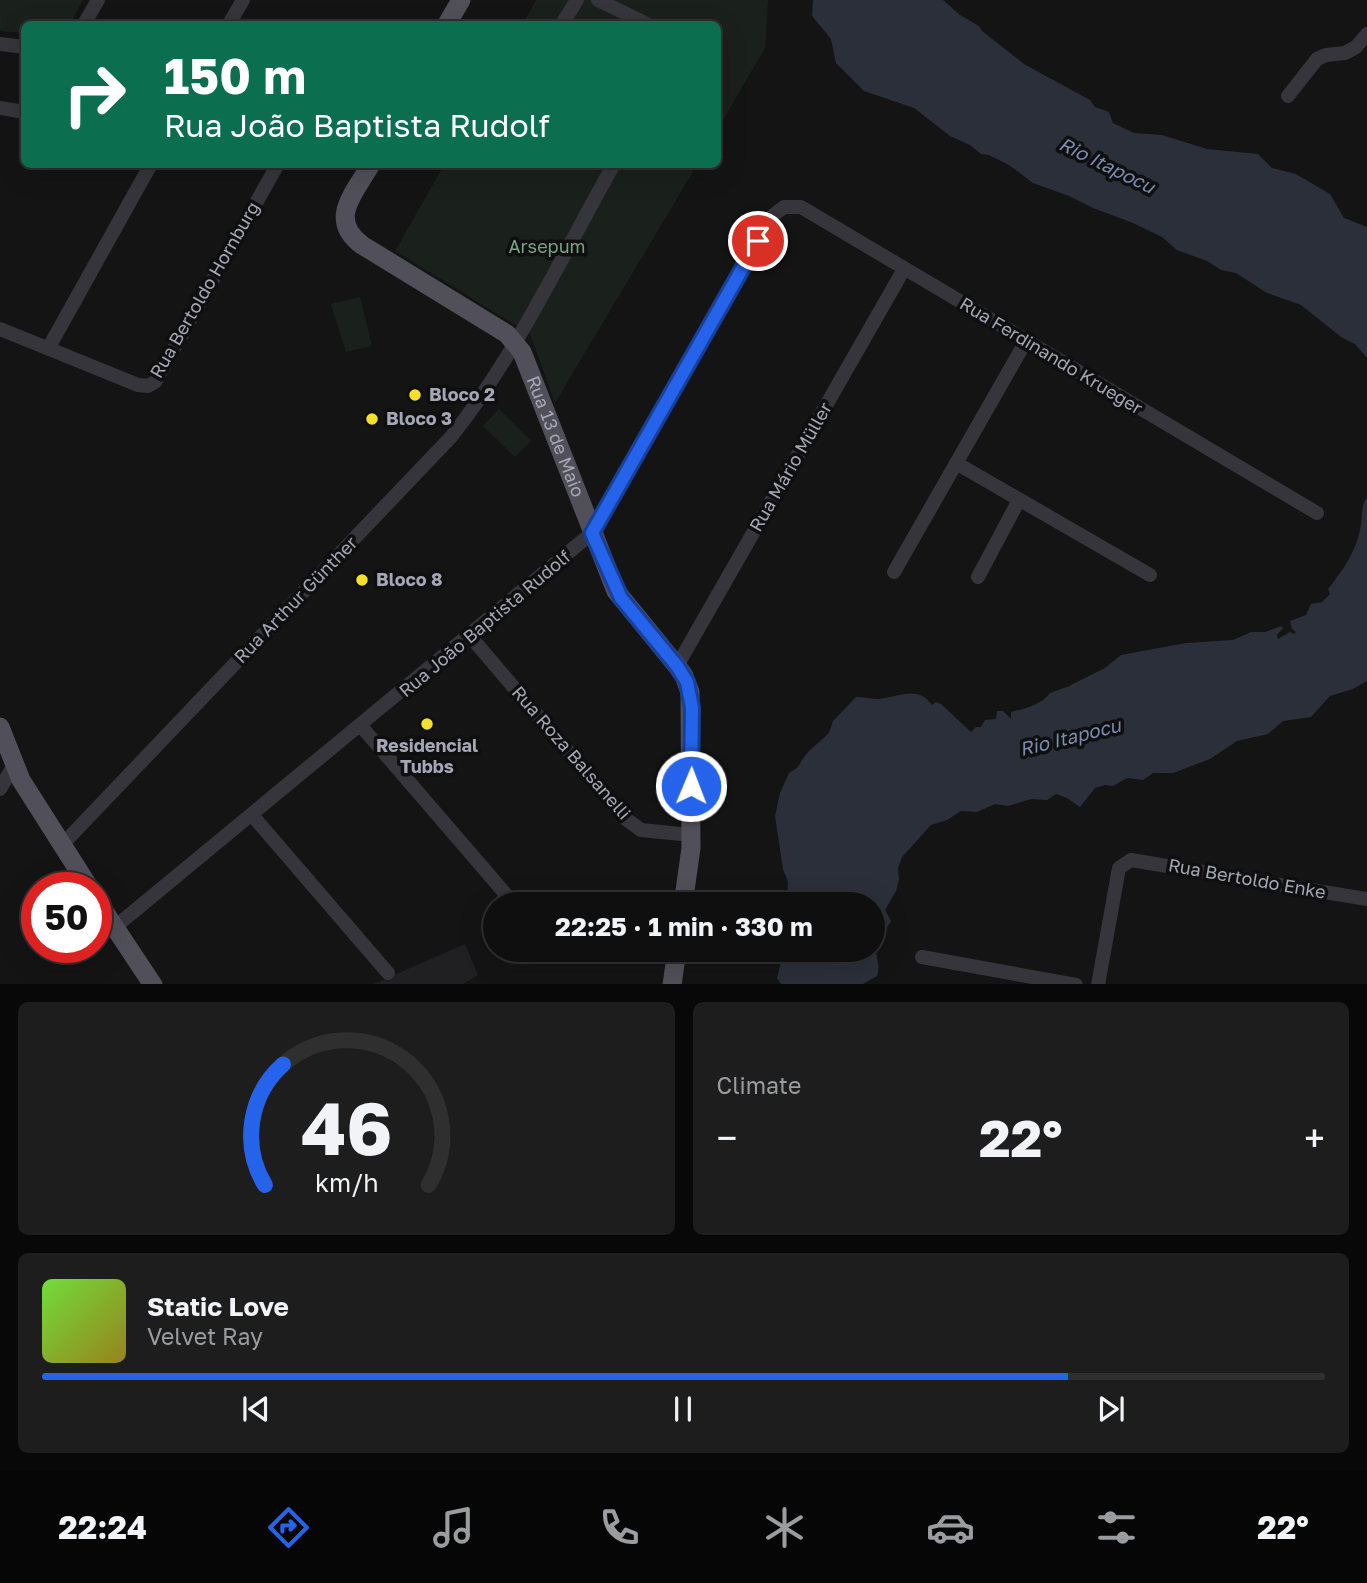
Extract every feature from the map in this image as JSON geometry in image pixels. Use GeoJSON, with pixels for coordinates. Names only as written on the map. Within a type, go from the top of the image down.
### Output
{"type":"FeatureCollection","features":[{"type":"Feature","properties":{"kind":"main road"},"geometry":{"type":"LineString","coordinates":[[449,21],[461,0]]}},
{"type":"Feature","properties":{"kind":"main road","name":"Rua 13 de Maio"},"geometry":{"type":"LineString","coordinates":[[368,168],[345,211],[345,229],[352,237],[508,334],[515,341],[522,352],[592,533],[621,598],[687,682],[691,699],[691,835],[684,892]]}},
{"type":"Feature","properties":{"kind":"main road"},"geometry":{"type":"LineString","coordinates":[[0,727],[14,765],[79,872]]}},
{"type":"Feature","properties":{"kind":"main road"},"geometry":{"type":"LineString","coordinates":[[112,923],[152,984]]}},
{"type":"Feature","properties":{"kind":"main road"},"geometry":{"type":"LineString","coordinates":[[672,984],[675,962]]}},
{"type":"Feature","properties":{"kind":"street"},"geometry":{"type":"LineString","coordinates":[[86,21],[97,0]]}},
{"type":"Feature","properties":{"kind":"street"},"geometry":{"type":"LineString","coordinates":[[231,21],[243,0]]}},
{"type":"Feature","properties":{"kind":"street"},"geometry":{"type":"LineString","coordinates":[[564,21],[577,0]]}},
{"type":"Feature","properties":{"kind":"street"},"geometry":{"type":"LineString","coordinates":[[598,0],[641,21]]}},
{"type":"Feature","properties":{"kind":"street"},"geometry":{"type":"LineString","coordinates":[[1288,96],[1317,59],[1345,53],[1356,47],[1367,34]]}},
{"type":"Feature","properties":{"kind":"street"},"geometry":{"type":"LineString","coordinates":[[0,44],[21,47]]}},
{"type":"Feature","properties":{"kind":"street"},"geometry":{"type":"LineString","coordinates":[[0,108],[21,112]]}},
{"type":"Feature","properties":{"kind":"street"},"geometry":{"type":"LineString","coordinates":[[49,347],[149,168]]}},
{"type":"Feature","properties":{"kind":"street","name":"Rua Bertoldo Hornburg"},"geometry":{"type":"LineString","coordinates":[[0,329],[138,385],[148,386],[155,382],[276,168]]}},
{"type":"Feature","properties":{"kind":"street","name":"Rua Arthur Günther"},"geometry":{"type":"LineString","coordinates":[[61,846],[451,437],[475,407],[515,341],[612,168]]}},
{"type":"Feature","properties":{"kind":"street","name":"Rua Ferdinando Krueger"},"geometry":{"type":"LineString","coordinates":[[784,207],[801,207],[1317,513]]}},
{"type":"Feature","properties":{"kind":"street","name":"Rua João Baptista Rudolf"},"geometry":{"type":"LineString","coordinates":[[115,927],[592,533],[771,216],[784,207]]}},
{"type":"Feature","properties":{"kind":"street","name":"Rua Mário Müller"},"geometry":{"type":"LineString","coordinates":[[677,666],[904,269]]}},
{"type":"Feature","properties":{"kind":"street"},"geometry":{"type":"LineString","coordinates":[[894,572],[1026,341]]}},
{"type":"Feature","properties":{"kind":"street"},"geometry":{"type":"LineString","coordinates":[[956,463],[1150,575]]}},
{"type":"Feature","properties":{"kind":"street"},"geometry":{"type":"LineString","coordinates":[[978,577],[1020,500]]}},
{"type":"Feature","properties":{"kind":"street","name":"Rua Roza Balsanelli"},"geometry":{"type":"LineString","coordinates":[[470,636],[626,819],[641,830],[691,835]]}},
{"type":"Feature","properties":{"kind":"street"},"geometry":{"type":"LineString","coordinates":[[361,726],[503,892]]}},
{"type":"Feature","properties":{"kind":"street"},"geometry":{"type":"LineString","coordinates":[[0,789],[14,765]]}},
{"type":"Feature","properties":{"kind":"street"},"geometry":{"type":"LineString","coordinates":[[252,815],[387,973]]}},
{"type":"Feature","properties":{"kind":"street","name":"Rua Bertoldo Enke"},"geometry":{"type":"LineString","coordinates":[[1098,984],[1119,869],[1126,862],[1137,860],[1367,899]]}},
{"type":"Feature","properties":{"kind":"street"},"geometry":{"type":"LineString","coordinates":[[922,957],[1070,984]]}},
{"type":"Feature","properties":{"kind":"shaded area"},"geometry":{"type":"Polygon","coordinates":[[[465,944],[478,975],[463,984],[373,984],[465,944]]]}},
{"type":"Feature","properties":{"kind":"green space"},"geometry":{"type":"Polygon","coordinates":[[[0,0],[83,0],[72,21],[21,21],[21,33],[0,31],[0,0]]]}},
{"type":"Feature","properties":{"kind":"green space"},"geometry":{"type":"Polygon","coordinates":[[[536,0],[768,0],[765,48],[721,124],[721,21],[525,21],[536,0]]]}},
{"type":"Feature","properties":{"kind":"green space","name":"Arsepum"},"geometry":{"type":"Polygon","coordinates":[[[442,168],[695,168],[555,403],[530,334],[395,251],[442,168]]]}},
{"type":"Feature","properties":{"kind":"green space"},"geometry":{"type":"Polygon","coordinates":[[[360,297],[372,346],[346,352],[331,304],[360,297]]]}},
{"type":"Feature","properties":{"kind":"green space"},"geometry":{"type":"Polygon","coordinates":[[[499,409],[531,441],[515,457],[483,426],[499,409]]]}},
{"type":"Feature","properties":{"kind":"water","name":"Rio Itapocu"},"geometry":{"type":"Polygon","coordinates":[[[813,0],[943,0],[1024,64],[1090,100],[1095,107],[1109,112],[1113,123],[1134,133],[1162,135],[1207,149],[1258,154],[1272,168],[1296,174],[1330,194],[1344,218],[1367,227],[1367,358],[1355,344],[1341,337],[1301,305],[1267,293],[1236,273],[1221,270],[1207,261],[1177,250],[1162,237],[1133,223],[1033,183],[1009,165],[981,154],[970,145],[950,136],[914,108],[864,91],[836,63],[831,39],[812,16],[813,0]]]}},
{"type":"Feature","properties":{"kind":"water","name":"Rio Itapocu"},"geometry":{"type":"Polygon","coordinates":[[[1367,497],[1367,681],[1353,689],[1330,696],[1311,717],[1283,721],[1268,734],[1237,741],[1210,759],[1173,773],[1153,773],[1143,780],[1127,778],[1113,786],[1095,788],[1080,807],[1056,794],[1047,800],[1031,799],[1008,806],[995,804],[977,812],[961,811],[947,820],[931,825],[902,857],[896,891],[885,910],[885,892],[788,892],[775,816],[780,793],[789,773],[797,768],[807,753],[829,733],[833,721],[856,697],[879,699],[908,694],[921,695],[932,705],[936,702],[941,704],[971,732],[976,727],[981,727],[985,720],[996,719],[997,711],[1003,711],[1011,719],[1011,712],[1027,708],[1050,693],[1105,668],[1121,655],[1186,643],[1233,640],[1251,632],[1265,632],[1281,626],[1283,628],[1277,635],[1278,639],[1290,632],[1294,634],[1296,632],[1290,621],[1306,615],[1311,604],[1322,602],[1330,594],[1328,589],[1352,553],[1361,526],[1367,497]]]}},
{"type":"Feature","properties":{"kind":"water"},"geometry":{"type":"Polygon","coordinates":[[[885,910],[891,921],[885,929],[885,910]]]}},
{"type":"Feature","properties":{"kind":"water"},"geometry":{"type":"Polygon","coordinates":[[[781,962],[877,962],[878,967],[877,976],[863,984],[781,984],[777,978],[781,962]]]}},
{"type":"Feature","properties":{"kind":"place","name":"Bloco 2"},"geometry":{"type":"Point","coordinates":[415,395]}},
{"type":"Feature","properties":{"kind":"place","name":"Bloco 3"},"geometry":{"type":"Point","coordinates":[372,419]}},
{"type":"Feature","properties":{"kind":"place","name":"Bloco 8"},"geometry":{"type":"Point","coordinates":[362,580]}},
{"type":"Feature","properties":{"kind":"place","name":"Residencial Tubbs"},"geometry":{"type":"Point","coordinates":[427,724]}},
{"type":"Feature","properties":{"kind":"route"},"geometry":{"type":"LineString","coordinates":[[691,786],[692,708],[687,682],[677,666],[626,606],[610,578],[592,533],[758,241]]}}]}
